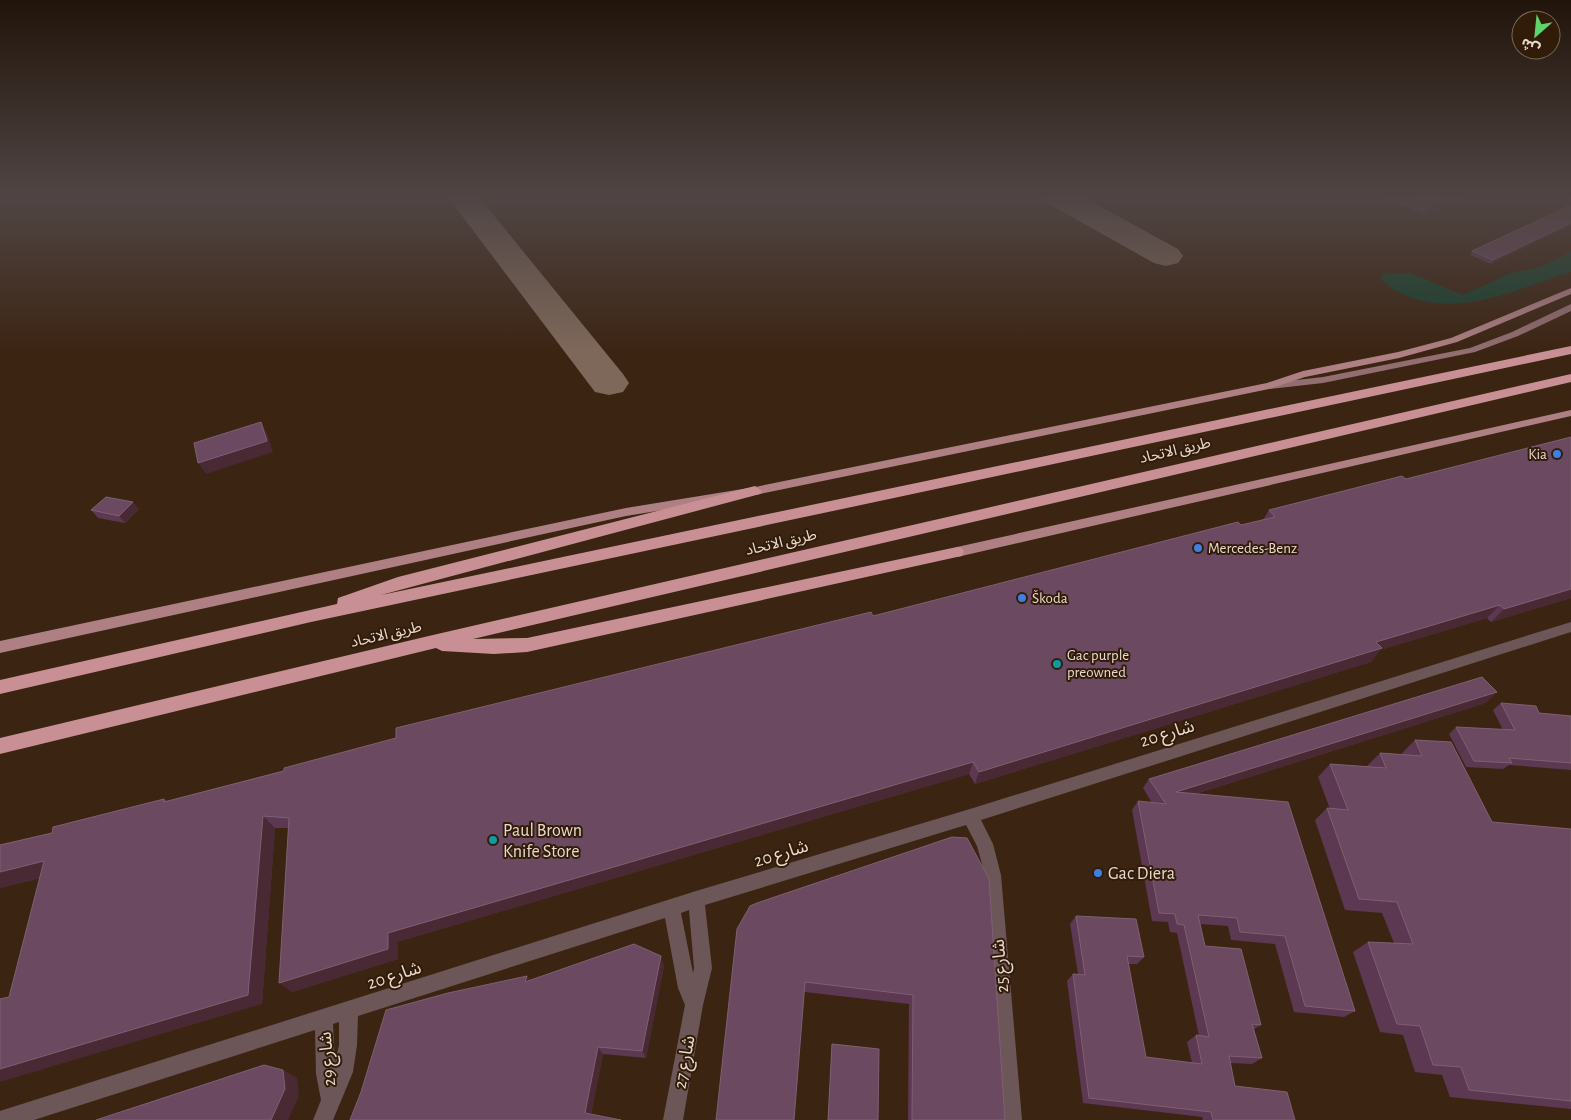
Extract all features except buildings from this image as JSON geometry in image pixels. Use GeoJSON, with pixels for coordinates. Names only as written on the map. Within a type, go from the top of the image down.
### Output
{"type":"FeatureCollection","features":[{"type":"Feature","properties":{"kind":"highway","name":"طريق الاتحاد"},"geometry":{"type":"LineString","coordinates":[[0,687],[311,616],[1571,350]]}},
{"type":"Feature","properties":{"kind":"highway","name":"طريق الاتحاد"},"geometry":{"type":"LineString","coordinates":[[0,746],[433,642],[1571,378]]}},
{"type":"Feature","properties":{"kind":"highway"},"geometry":{"type":"LineString","coordinates":[[311,616],[398,583],[755,492]]}},
{"type":"Feature","properties":{"kind":"highway"},"geometry":{"type":"LineString","coordinates":[[433,642],[462,647],[526,645],[957,552]]}},
{"type":"Feature","properties":{"kind":"main road"},"geometry":{"type":"LineString","coordinates":[[1269,386],[1303,374],[1399,355],[1454,340],[1571,291]]}},
{"type":"Feature","properties":{"kind":"main road"},"geometry":{"type":"LineString","coordinates":[[0,648],[626,512],[691,500],[755,492],[1233,393],[1269,386],[1323,380],[1472,350],[1515,334],[1571,307]]}},
{"type":"Feature","properties":{"kind":"main road"},"geometry":{"type":"LineString","coordinates":[[957,552],[1571,414]]}},
{"type":"Feature","properties":{"kind":"street","name":"شارع 20"},"geometry":{"type":"LineString","coordinates":[[3,1120],[671,907],[970,816],[1571,627]]}},
{"type":"Feature","properties":{"kind":"street","name":"شارع 25"},"geometry":{"type":"LineString","coordinates":[[970,816],[985,844],[993,874],[1012,1120]]}},
{"type":"Feature","properties":{"kind":"street","name":"شارع 27"},"geometry":{"type":"LineString","coordinates":[[674,1120],[694,1005],[703,968],[696,900]]}},
{"type":"Feature","properties":{"kind":"street","name":"شارع 27"},"geometry":{"type":"LineString","coordinates":[[671,907],[687,988],[694,1005]]}},
{"type":"Feature","properties":{"kind":"street","name":"شارع 29"},"geometry":{"type":"LineString","coordinates":[[323,1120],[344,1072],[347,1058],[349,1011]]}},
{"type":"Feature","properties":{"kind":"street","name":"شارع 29"},"geometry":{"type":"LineString","coordinates":[[324,1019],[326,1074],[331,1100]]}},
{"type":"Feature","properties":{"kind":"green space"},"geometry":{"type":"Polygon","coordinates":[[[1571,252],[1571,272],[1510,293],[1468,302],[1447,304],[1426,302],[1398,292],[1388,286],[1380,277],[1384,274],[1410,273],[1463,295],[1511,273],[1540,267],[1571,252]]]}},
{"type":"Feature","properties":{"kind":"taxiway"},"geometry":{"type":"LineString","coordinates":[[503,248],[609,383]]}},
{"type":"Feature","properties":{"kind":"taxiway"},"geometry":{"type":"LineString","coordinates":[[1152,248],[1166,256]]}},
{"type":"Feature","properties":{"kind":"place","name":"Kia"},"geometry":{"type":"Point","coordinates":[1557,454]}},
{"type":"Feature","properties":{"kind":"place","name":"Mercedes-Benz"},"geometry":{"type":"Point","coordinates":[1198,548]}},
{"type":"Feature","properties":{"kind":"place","name":"Škoda"},"geometry":{"type":"Point","coordinates":[1022,598]}},
{"type":"Feature","properties":{"kind":"place","name":"Gac purple preowned"},"geometry":{"type":"Point","coordinates":[1057,664]}},
{"type":"Feature","properties":{"kind":"place","name":"Paul Brown Knife Store"},"geometry":{"type":"Point","coordinates":[493,840]}},
{"type":"Feature","properties":{"kind":"place","name":"Gac Diera"},"geometry":{"type":"Point","coordinates":[1098,873]}}]}
